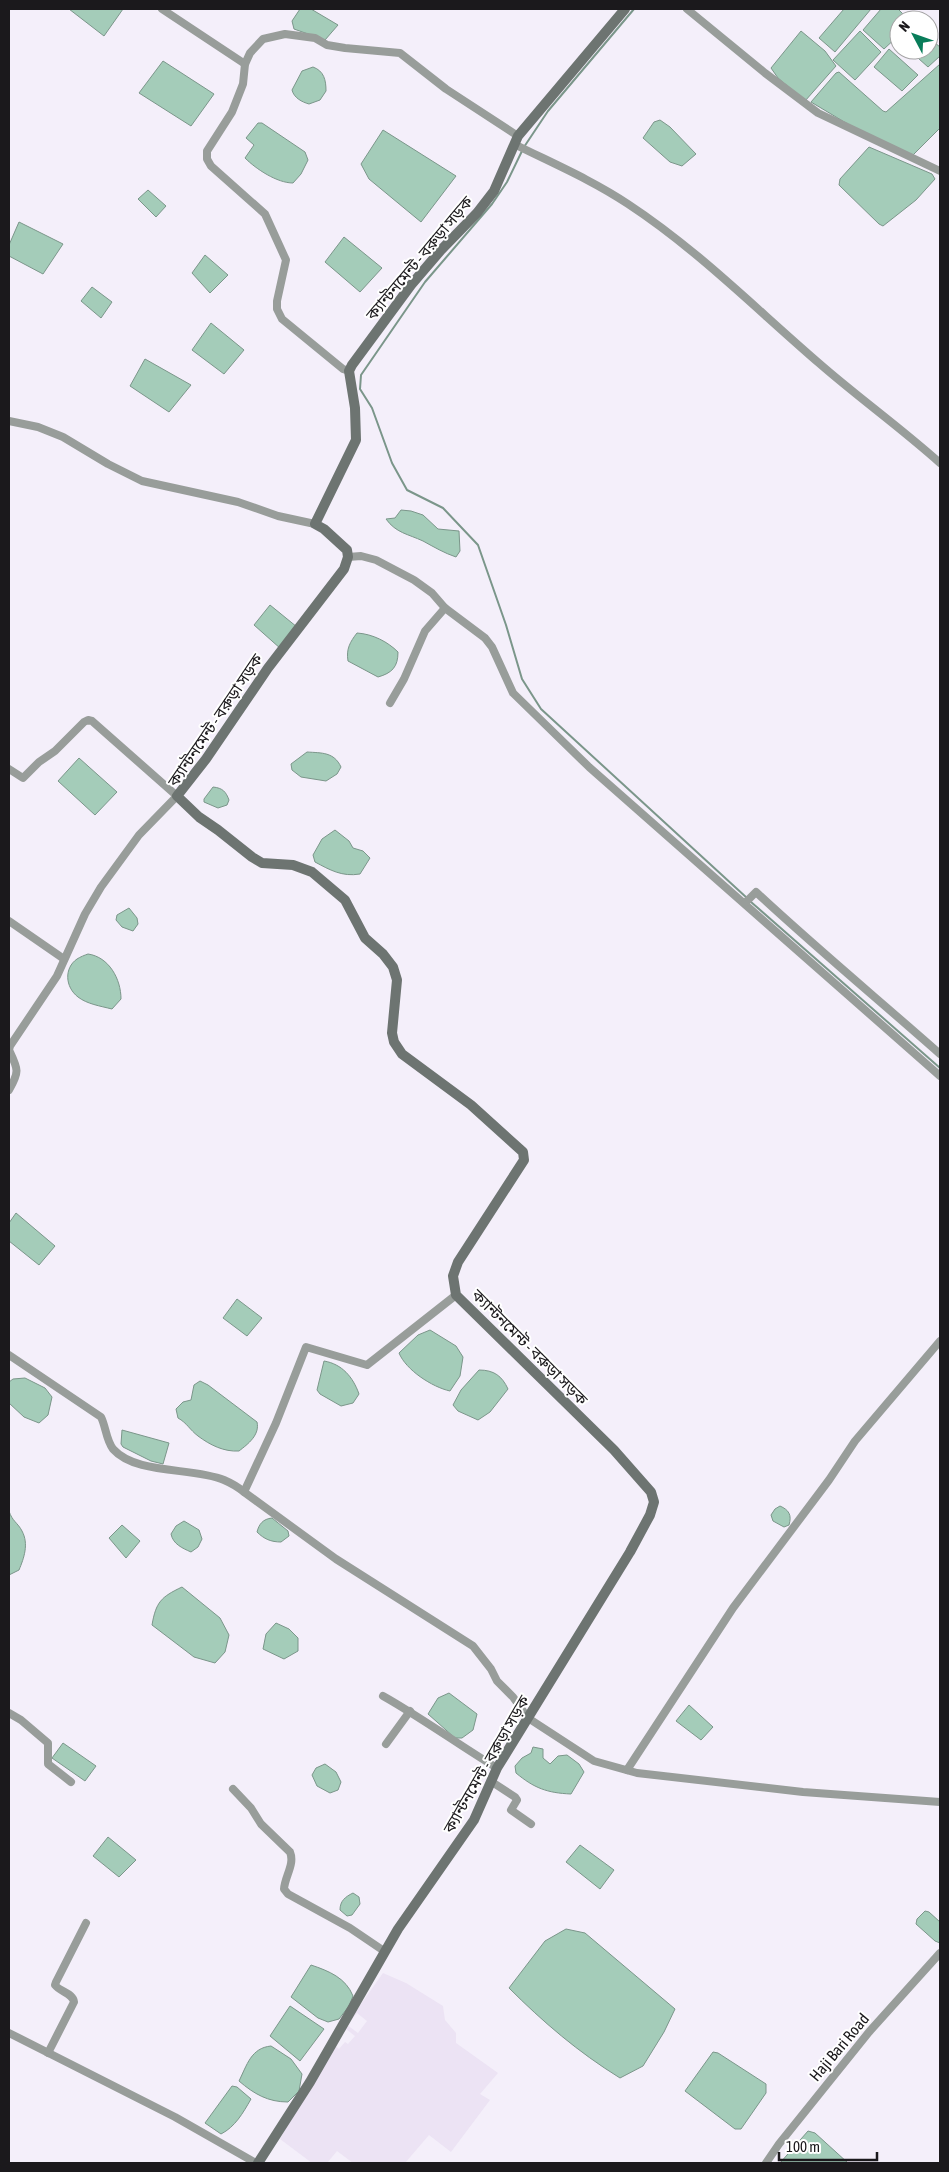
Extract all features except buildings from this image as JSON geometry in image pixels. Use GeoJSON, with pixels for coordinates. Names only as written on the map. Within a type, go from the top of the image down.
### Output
{"type":"FeatureCollection","features":[{"type":"Feature","properties":{"kind":"main road","name":"ক্যান্টনমেন্ট - বরুড়া সড়ক"},"geometry":{"type":"LineString","coordinates":[[349,371],[411,285],[441,250],[477,213],[494,190],[516,140],[625,9]]}},
{"type":"Feature","properties":{"kind":"main road"},"geometry":{"type":"LineString","coordinates":[[348,558],[347,550],[315,524],[356,440],[355,408],[349,371]]}},
{"type":"Feature","properties":{"kind":"main road","name":"ক্যান্টনমেন্ট - বরুড়া সড়ক"},"geometry":{"type":"LineString","coordinates":[[257,2163],[310,2082],[384,1951],[474,1820],[498,1768],[630,1552],[650,1515],[654,1502],[651,1492],[614,1450],[456,1295],[453,1276],[458,1262],[524,1160],[523,1152],[471,1105],[402,1054],[394,1042],[392,1033],[397,980],[393,966],[365,938],[345,900],[312,872],[293,865],[262,863],[252,857],[198,817],[177,796],[206,759],[268,668],[344,568],[348,558]]}},
{"type":"Feature","properties":{"kind":"street"},"geometry":{"type":"LineString","coordinates":[[162,9],[245,64]]}},
{"type":"Feature","properties":{"kind":"street"},"geometry":{"type":"LineString","coordinates":[[687,9],[765,73],[818,113],[940,171]]}},
{"type":"Feature","properties":{"kind":"street"},"geometry":{"type":"LineString","coordinates":[[349,371],[343,369],[282,319],[277,310],[277,301],[286,260],[265,214],[211,166],[207,159],[207,151],[232,112],[244,84],[245,64],[250,53],[263,39],[285,34],[315,38],[326,45],[400,53],[516,140],[527,151],[604,189],[671,233],[821,365],[896,424],[940,463]]}},
{"type":"Feature","properties":{"kind":"street"},"geometry":{"type":"LineString","coordinates":[[9,421],[38,426],[63,437],[108,464],[142,481],[238,502],[278,516],[315,524]]}},
{"type":"Feature","properties":{"kind":"street"},"geometry":{"type":"LineString","coordinates":[[348,558],[361,556],[376,560],[394,569],[432,592],[445,608],[485,638],[492,647],[514,693],[589,767],[746,902],[940,1076]]}},
{"type":"Feature","properties":{"kind":"street"},"geometry":{"type":"LineString","coordinates":[[390,703],[404,679],[425,631],[445,608]]}},
{"type":"Feature","properties":{"kind":"street"},"geometry":{"type":"LineString","coordinates":[[9,769],[23,778],[88,720],[92,721],[177,796],[139,835],[84,914],[57,976],[10,1046],[9,1050],[18,1067],[9,1090]]}},
{"type":"Feature","properties":{"kind":"street"},"geometry":{"type":"LineString","coordinates":[[746,902],[756,892],[816,948],[862,985],[940,1054]]}},
{"type":"Feature","properties":{"kind":"street"},"geometry":{"type":"LineString","coordinates":[[9,921],[64,959]]}},
{"type":"Feature","properties":{"kind":"street"},"geometry":{"type":"LineString","coordinates":[[244,1492],[276,1423],[306,1347],[367,1365],[456,1295]]}},
{"type":"Feature","properties":{"kind":"street"},"geometry":{"type":"LineString","coordinates":[[627,1770],[733,1608],[855,1441],[940,1341]]}},
{"type":"Feature","properties":{"kind":"street"},"geometry":{"type":"LineString","coordinates":[[9,1355],[101,1417],[106,1428],[108,1440],[115,1450],[127,1458],[150,1468],[177,1470],[224,1480],[244,1492],[336,1559],[473,1646],[491,1669],[497,1681],[513,1697],[528,1718],[594,1761],[627,1770],[802,1792],[940,1802]]}},
{"type":"Feature","properties":{"kind":"street"},"geometry":{"type":"LineString","coordinates":[[383,1696],[410,1711],[448,1738],[498,1768]]}},
{"type":"Feature","properties":{"kind":"street"},"geometry":{"type":"LineString","coordinates":[[386,1744],[410,1711]]}},
{"type":"Feature","properties":{"kind":"street"},"geometry":{"type":"LineString","coordinates":[[9,1713],[21,1720],[48,1743],[48,1764],[71,1782]]}},
{"type":"Feature","properties":{"kind":"street"},"geometry":{"type":"LineString","coordinates":[[492,1782],[515,1797],[516,1800],[511,1810],[531,1824]]}},
{"type":"Feature","properties":{"kind":"street"},"geometry":{"type":"LineString","coordinates":[[233,1789],[251,1808],[261,1824],[290,1852],[292,1856],[291,1865],[284,1883],[284,1889],[288,1894],[350,1928],[384,1951]]}},
{"type":"Feature","properties":{"kind":"street"},"geometry":{"type":"LineString","coordinates":[[48,2053],[74,2002],[71,1996],[55,1986],[56,1982],[86,1923]]}},
{"type":"Feature","properties":{"kind":"street","name":"Haji Bari Road"},"geometry":{"type":"LineString","coordinates":[[766,2163],[784,2137],[857,2047],[940,1953]]}},
{"type":"Feature","properties":{"kind":"street"},"geometry":{"type":"LineString","coordinates":[[9,2033],[175,2118],[257,2163]]}},
{"type":"Feature","properties":{"kind":"shaded area"},"geometry":{"type":"Polygon","coordinates":[[[69,9],[123,9],[104,36],[69,9]]]}},
{"type":"Feature","properties":{"kind":"shaded area"},"geometry":{"type":"Polygon","coordinates":[[[300,9],[311,9],[338,25],[325,40],[294,29],[292,21],[300,9]]]}},
{"type":"Feature","properties":{"kind":"shaded area"},"geometry":{"type":"Polygon","coordinates":[[[844,9],[871,9],[835,52],[819,38],[844,9]]]}},
{"type":"Feature","properties":{"kind":"shaded area"},"geometry":{"type":"Polygon","coordinates":[[[881,9],[899,10],[889,10],[889,44],[884,49],[863,30],[881,9]]]}},
{"type":"Feature","properties":{"kind":"shaded area"},"geometry":{"type":"Polygon","coordinates":[[[801,31],[825,51],[836,66],[805,101],[778,78],[771,68],[801,31]]]}},
{"type":"Feature","properties":{"kind":"shaded area"},"geometry":{"type":"Polygon","coordinates":[[[860,31],[881,52],[855,80],[833,60],[860,31]]]}},
{"type":"Feature","properties":{"kind":"shaded area"},"geometry":{"type":"Polygon","coordinates":[[[889,49],[889,60],[901,60],[918,75],[902,91],[874,67],[889,49]]]}},
{"type":"Feature","properties":{"kind":"shaded area"},"geometry":{"type":"Polygon","coordinates":[[[920,60],[936,60],[928,67],[920,60]]]}},
{"type":"Feature","properties":{"kind":"shaded area"},"geometry":{"type":"Polygon","coordinates":[[[163,61],[214,94],[191,126],[139,93],[163,61]]]}},
{"type":"Feature","properties":{"kind":"shaded area"},"geometry":{"type":"Polygon","coordinates":[[[940,64],[940,128],[913,155],[871,138],[811,102],[836,73],[839,72],[886,112],[940,64]]]}},
{"type":"Feature","properties":{"kind":"shaded area"},"geometry":{"type":"Polygon","coordinates":[[[313,67],[324,76],[326,91],[320,100],[309,104],[299,99],[292,90],[302,71],[313,67]]]}},
{"type":"Feature","properties":{"kind":"shaded area"},"geometry":{"type":"Polygon","coordinates":[[[660,120],[670,127],[696,154],[682,166],[670,162],[643,138],[654,122],[660,120]]]}},
{"type":"Feature","properties":{"kind":"shaded area"},"geometry":{"type":"Polygon","coordinates":[[[258,123],[262,123],[305,152],[308,160],[301,174],[293,183],[280,181],[267,175],[245,158],[254,145],[246,138],[258,123]]]}},
{"type":"Feature","properties":{"kind":"shaded area"},"geometry":{"type":"Polygon","coordinates":[[[383,130],[456,176],[421,222],[369,179],[361,164],[383,130]]]}},
{"type":"Feature","properties":{"kind":"shaded area"},"geometry":{"type":"Polygon","coordinates":[[[869,147],[932,174],[935,179],[916,200],[883,226],[839,185],[840,179],[869,147]]]}},
{"type":"Feature","properties":{"kind":"shaded area"},"geometry":{"type":"Polygon","coordinates":[[[148,190],[166,206],[156,217],[138,199],[148,190]]]}},
{"type":"Feature","properties":{"kind":"shaded area"},"geometry":{"type":"Polygon","coordinates":[[[19,222],[63,244],[43,274],[9,256],[9,245],[19,222]]]}},
{"type":"Feature","properties":{"kind":"shaded area"},"geometry":{"type":"Polygon","coordinates":[[[344,237],[382,268],[360,292],[325,262],[344,237]]]}},
{"type":"Feature","properties":{"kind":"shaded area"},"geometry":{"type":"Polygon","coordinates":[[[205,255],[228,275],[210,293],[192,273],[205,255]]]}},
{"type":"Feature","properties":{"kind":"shaded area"},"geometry":{"type":"Polygon","coordinates":[[[92,287],[112,302],[101,318],[81,301],[92,287]]]}},
{"type":"Feature","properties":{"kind":"shaded area"},"geometry":{"type":"Polygon","coordinates":[[[211,323],[244,350],[224,374],[192,350],[211,323]]]}},
{"type":"Feature","properties":{"kind":"shaded area"},"geometry":{"type":"Polygon","coordinates":[[[145,359],[191,385],[169,412],[130,386],[145,359]]]}},
{"type":"Feature","properties":{"kind":"shaded area"},"geometry":{"type":"Polygon","coordinates":[[[401,510],[423,515],[438,529],[459,531],[460,551],[456,557],[403,533],[390,524],[386,519],[395,518],[401,510]]]}},
{"type":"Feature","properties":{"kind":"shaded area"},"geometry":{"type":"Polygon","coordinates":[[[270,605],[297,627],[281,649],[254,625],[270,605]]]}},
{"type":"Feature","properties":{"kind":"shaded area"},"geometry":{"type":"Polygon","coordinates":[[[357,633],[380,639],[398,652],[397,662],[393,669],[387,674],[378,677],[348,661],[349,646],[357,633]]]}},
{"type":"Feature","properties":{"kind":"shaded area"},"geometry":{"type":"Polygon","coordinates":[[[307,752],[327,754],[335,758],[341,767],[337,774],[326,781],[301,777],[292,770],[291,764],[307,752]]]}},
{"type":"Feature","properties":{"kind":"shaded area"},"geometry":{"type":"Polygon","coordinates":[[[79,758],[117,792],[95,815],[58,781],[79,758]]]}},
{"type":"Feature","properties":{"kind":"shaded area"},"geometry":{"type":"Polygon","coordinates":[[[213,787],[222,789],[229,800],[227,805],[218,808],[204,802],[204,799],[213,787]]]}},
{"type":"Feature","properties":{"kind":"shaded area"},"geometry":{"type":"Polygon","coordinates":[[[335,830],[349,841],[353,848],[363,851],[370,858],[360,874],[342,874],[315,862],[313,855],[322,839],[335,830]]]}},
{"type":"Feature","properties":{"kind":"shaded area"},"geometry":{"type":"Polygon","coordinates":[[[129,908],[137,918],[138,924],[133,931],[122,927],[116,920],[117,915],[129,908]]]}},
{"type":"Feature","properties":{"kind":"shaded area"},"geometry":{"type":"Polygon","coordinates":[[[88,954],[102,959],[108,964],[116,977],[121,999],[112,1009],[85,1001],[78,997],[71,988],[68,978],[70,967],[77,959],[88,954]]]}},
{"type":"Feature","properties":{"kind":"shaded area"},"geometry":{"type":"Polygon","coordinates":[[[16,1213],[55,1246],[39,1265],[9,1241],[9,1223],[16,1213]]]}},
{"type":"Feature","properties":{"kind":"shaded area"},"geometry":{"type":"Polygon","coordinates":[[[237,1299],[262,1318],[247,1336],[223,1318],[237,1299]]]}},
{"type":"Feature","properties":{"kind":"shaded area"},"geometry":{"type":"Polygon","coordinates":[[[430,1330],[456,1346],[463,1357],[460,1376],[450,1391],[435,1386],[420,1377],[407,1366],[399,1353],[418,1335],[430,1330]]]}},
{"type":"Feature","properties":{"kind":"shaded area"},"geometry":{"type":"Polygon","coordinates":[[[324,1361],[341,1368],[354,1382],[359,1394],[353,1403],[341,1406],[320,1394],[317,1390],[324,1361]]]}},
{"type":"Feature","properties":{"kind":"shaded area"},"geometry":{"type":"Polygon","coordinates":[[[479,1370],[489,1371],[497,1375],[508,1389],[490,1412],[478,1420],[458,1411],[453,1405],[461,1390],[479,1370]]]}},
{"type":"Feature","properties":{"kind":"shaded area"},"geometry":{"type":"Polygon","coordinates":[[[25,1378],[45,1388],[52,1397],[48,1415],[39,1423],[24,1417],[9,1403],[9,1382],[13,1379],[25,1378]]]}},
{"type":"Feature","properties":{"kind":"shaded area"},"geometry":{"type":"Polygon","coordinates":[[[200,1381],[257,1422],[255,1435],[239,1451],[223,1449],[212,1445],[198,1436],[178,1418],[176,1409],[183,1402],[191,1400],[194,1385],[200,1381]]]}},
{"type":"Feature","properties":{"kind":"shaded area"},"geometry":{"type":"Polygon","coordinates":[[[122,1430],[169,1443],[163,1464],[151,1461],[123,1447],[121,1444],[122,1430]]]}},
{"type":"Feature","properties":{"kind":"shaded area"},"geometry":{"type":"Polygon","coordinates":[[[780,1506],[788,1511],[790,1516],[789,1525],[784,1527],[773,1521],[771,1515],[780,1506]]]}},
{"type":"Feature","properties":{"kind":"shaded area"},"geometry":{"type":"Polygon","coordinates":[[[9,1511],[22,1531],[25,1546],[19,1570],[9,1575],[9,1511]]]}},
{"type":"Feature","properties":{"kind":"shaded area"},"geometry":{"type":"Polygon","coordinates":[[[272,1518],[288,1531],[289,1536],[281,1542],[268,1540],[257,1532],[262,1522],[272,1518]]]}},
{"type":"Feature","properties":{"kind":"shaded area"},"geometry":{"type":"Polygon","coordinates":[[[184,1521],[199,1530],[202,1539],[198,1547],[191,1552],[176,1543],[171,1534],[176,1526],[184,1521]]]}},
{"type":"Feature","properties":{"kind":"shaded area"},"geometry":{"type":"Polygon","coordinates":[[[122,1525],[140,1541],[126,1558],[109,1538],[122,1525]]]}},
{"type":"Feature","properties":{"kind":"shaded area"},"geometry":{"type":"Polygon","coordinates":[[[182,1587],[220,1618],[229,1635],[225,1652],[215,1663],[194,1657],[152,1625],[155,1611],[164,1597],[182,1587]]]}},
{"type":"Feature","properties":{"kind":"shaded area"},"geometry":{"type":"Polygon","coordinates":[[[276,1623],[289,1629],[298,1638],[298,1651],[284,1659],[263,1649],[266,1634],[276,1623]]]}},
{"type":"Feature","properties":{"kind":"shaded area"},"geometry":{"type":"Polygon","coordinates":[[[449,1693],[477,1714],[473,1730],[462,1738],[455,1738],[428,1714],[438,1698],[449,1693]]]}},
{"type":"Feature","properties":{"kind":"shaded area"},"geometry":{"type":"Polygon","coordinates":[[[689,1705],[713,1727],[701,1740],[676,1721],[689,1705]]]}},
{"type":"Feature","properties":{"kind":"shaded area"},"geometry":{"type":"Polygon","coordinates":[[[63,1743],[96,1766],[85,1781],[52,1758],[63,1743]]]}},
{"type":"Feature","properties":{"kind":"shaded area"},"geometry":{"type":"Polygon","coordinates":[[[533,1747],[543,1749],[543,1758],[550,1764],[558,1756],[567,1755],[579,1764],[584,1772],[571,1794],[541,1789],[516,1773],[515,1766],[522,1758],[531,1753],[533,1747]]]}},
{"type":"Feature","properties":{"kind":"shaded area"},"geometry":{"type":"Polygon","coordinates":[[[325,1764],[336,1772],[341,1782],[338,1790],[330,1793],[317,1786],[312,1775],[316,1768],[325,1764]]]}},
{"type":"Feature","properties":{"kind":"shaded area"},"geometry":{"type":"Polygon","coordinates":[[[108,1837],[136,1860],[119,1877],[93,1856],[108,1837]]]}},
{"type":"Feature","properties":{"kind":"shaded area"},"geometry":{"type":"Polygon","coordinates":[[[580,1845],[614,1870],[600,1889],[566,1862],[580,1845]]]}},
{"type":"Feature","properties":{"kind":"shaded area"},"geometry":{"type":"Polygon","coordinates":[[[353,1893],[359,1897],[360,1904],[352,1915],[347,1916],[340,1910],[341,1904],[345,1898],[353,1893]]]}},
{"type":"Feature","properties":{"kind":"shaded area"},"geometry":{"type":"Polygon","coordinates":[[[925,1911],[929,1912],[940,1922],[940,1943],[935,1941],[916,1924],[917,1919],[925,1911]]]}},
{"type":"Feature","properties":{"kind":"shaded area"},"geometry":{"type":"Polygon","coordinates":[[[566,1929],[585,1933],[675,2009],[664,2032],[643,2066],[620,2078],[561,2036],[509,1988],[545,1941],[566,1929]]]}},
{"type":"Feature","properties":{"kind":"shaded area"},"geometry":{"type":"Polygon","coordinates":[[[311,1965],[336,1976],[350,1990],[353,1996],[349,2006],[339,2019],[328,2022],[318,2018],[291,1997],[311,1965]]]}},
{"type":"Feature","properties":{"kind":"shaded area"},"geometry":{"type":"Polygon","coordinates":[[[383,1973],[406,1983],[443,2006],[445,2020],[456,2033],[456,2043],[498,2073],[480,2094],[490,2100],[451,2152],[429,2135],[405,2163],[353,2163],[337,2151],[327,2163],[312,2163],[280,2139],[332,2045],[383,1973]],[[357,2013],[347,2025],[358,2033],[367,2021],[357,2013]],[[346,2029],[334,2045],[339,2049],[345,2042],[348,2044],[355,2036],[346,2029]]]}},
{"type":"Feature","properties":{"kind":"shaded area"},"geometry":{"type":"Polygon","coordinates":[[[290,2006],[324,2029],[300,2061],[270,2036],[290,2006]]]}},
{"type":"Feature","properties":{"kind":"shaded area"},"geometry":{"type":"Polygon","coordinates":[[[271,2046],[291,2059],[302,2074],[299,2091],[288,2102],[274,2101],[262,2096],[250,2090],[239,2081],[250,2058],[264,2047],[271,2046]]]}},
{"type":"Feature","properties":{"kind":"shaded area"},"geometry":{"type":"Polygon","coordinates":[[[713,2052],[718,2053],[766,2084],[766,2093],[741,2129],[735,2129],[685,2091],[713,2052]]]}},
{"type":"Feature","properties":{"kind":"shaded area"},"geometry":{"type":"Polygon","coordinates":[[[232,2086],[237,2087],[251,2099],[235,2124],[221,2134],[205,2123],[232,2086]]]}},
{"type":"Feature","properties":{"kind":"shaded area"},"geometry":{"type":"Polygon","coordinates":[[[808,2131],[815,2133],[848,2163],[780,2163],[808,2131]]]}},
{"type":"Feature","properties":{"kind":"waterway"},"geometry":{"type":"LineString","coordinates":[[524,147],[548,111],[634,9]]}},
{"type":"Feature","properties":{"kind":"waterway"},"geometry":{"type":"LineString","coordinates":[[522,151],[507,182],[492,204],[425,282],[361,375],[360,389],[372,408],[392,463],[407,490],[443,508],[478,545],[506,625],[522,679],[541,709],[747,898]]}},
{"type":"Feature","properties":{"kind":"waterway"},"geometry":{"type":"LineString","coordinates":[[751,902],[940,1068]]}}]}
